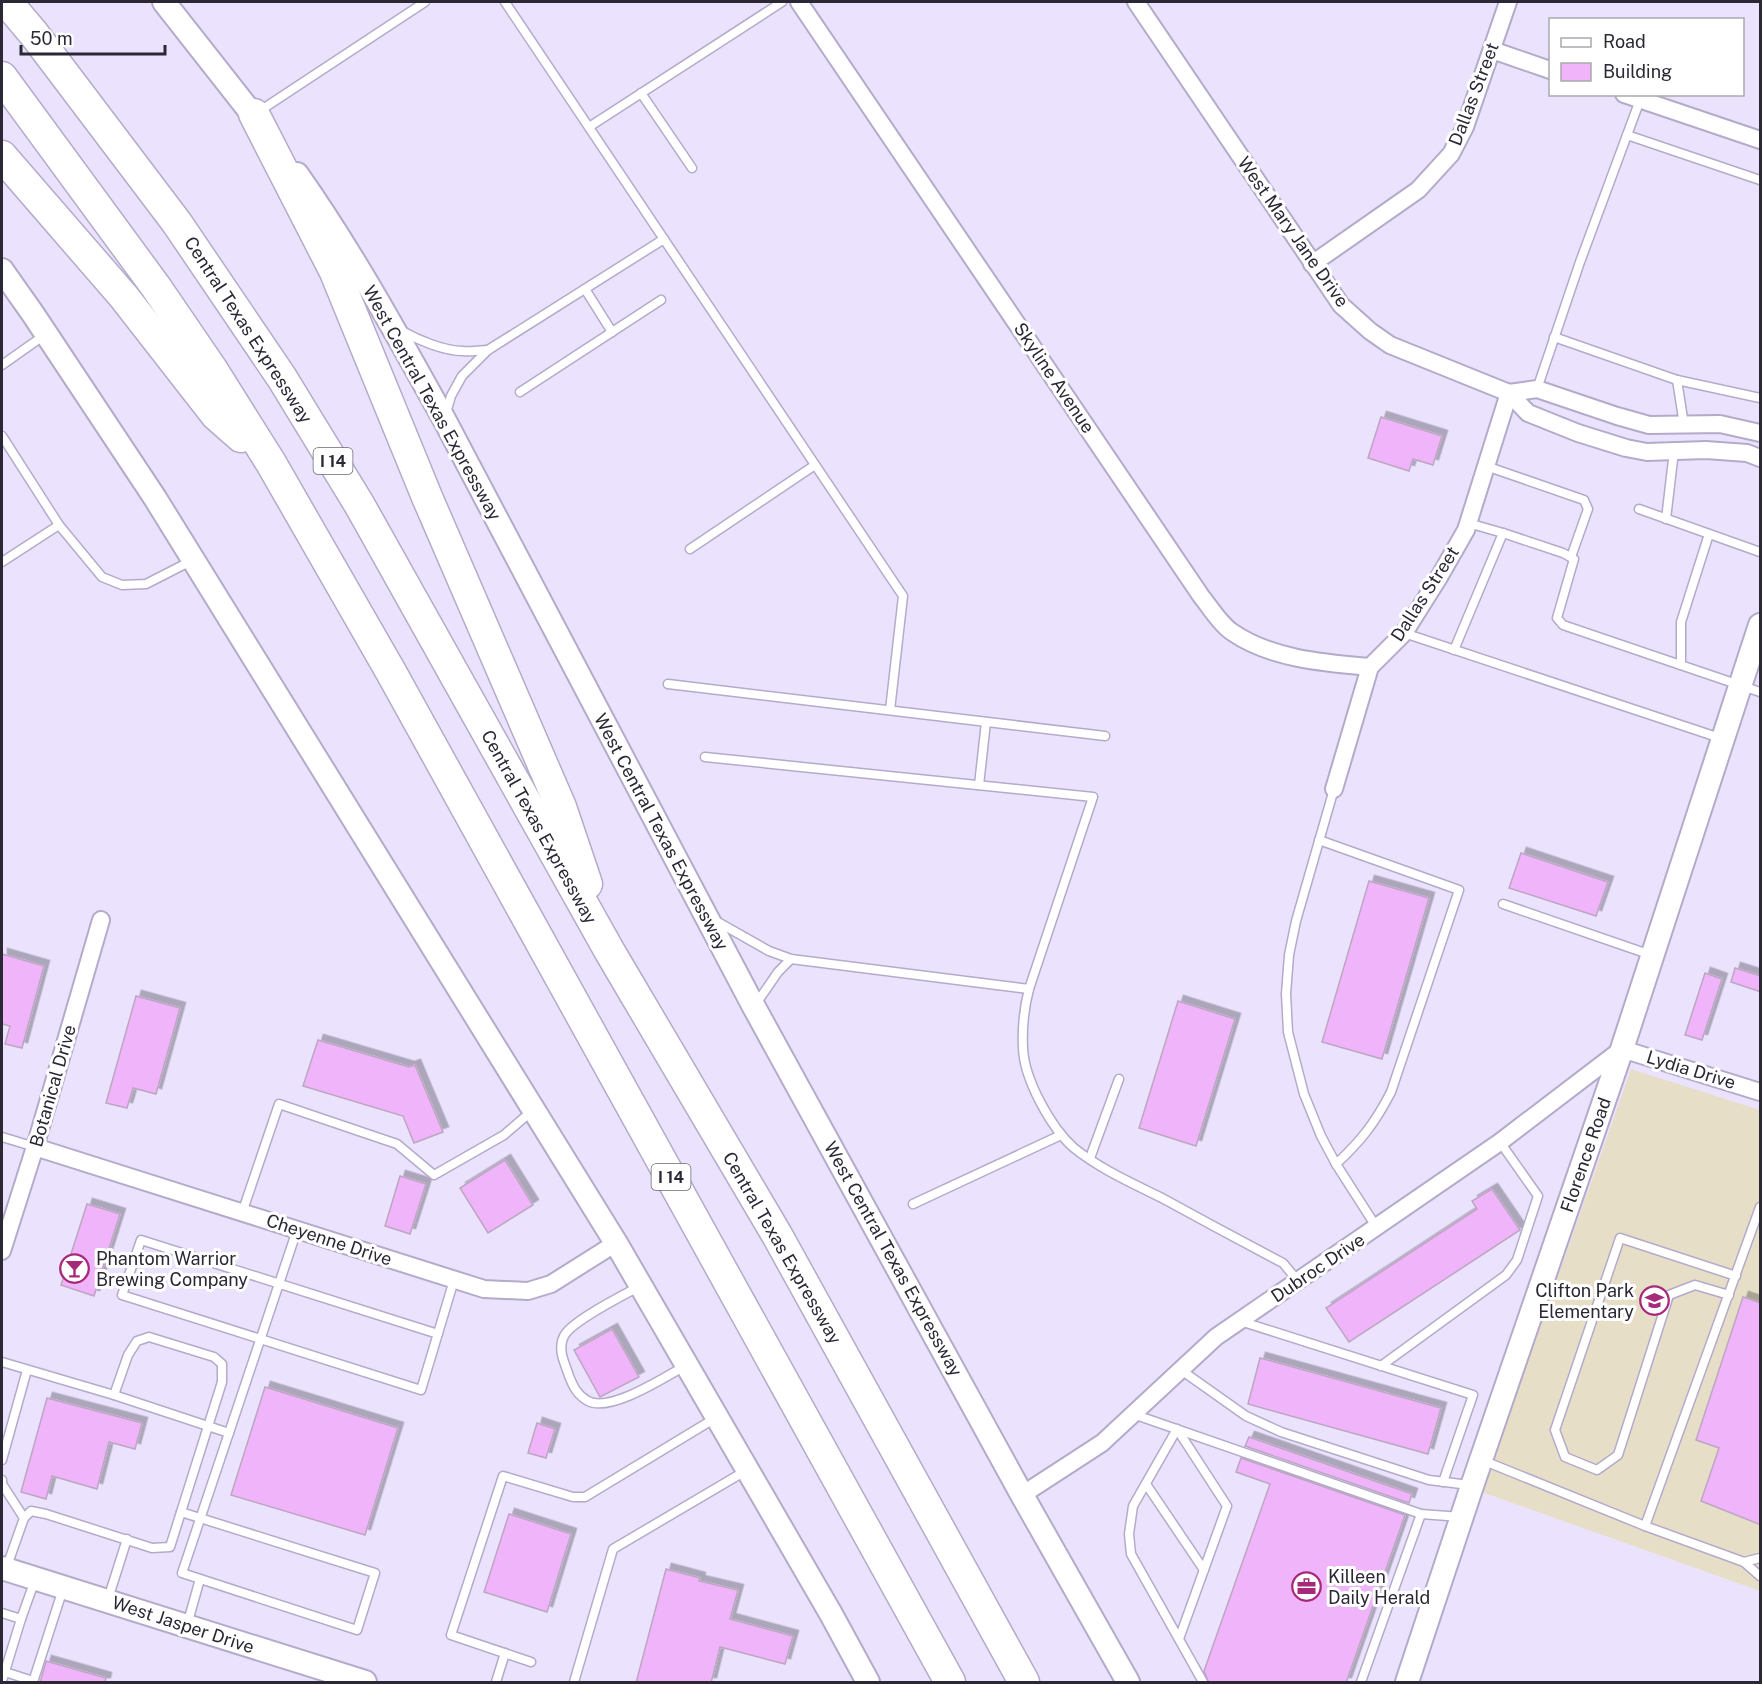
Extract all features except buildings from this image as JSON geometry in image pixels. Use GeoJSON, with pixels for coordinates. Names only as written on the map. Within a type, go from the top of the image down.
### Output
{"type":"FeatureCollection","features":[{"type":"Feature","properties":{"kind":"highway","name":"Central Texas Expressway"},"geometry":{"type":"LineString","coordinates":[[7,2],[34,34],[177,223],[282,378],[359,504],[610,952],[777,1235],[1024,1683]]}},
{"type":"Feature","properties":{"kind":"highway","name":"I 14"},"geometry":{"type":"LineString","coordinates":[[2,77],[156,287],[212,369],[271,464],[391,672],[950,1683]]}},
{"type":"Feature","properties":{"kind":"highway"},"geometry":{"type":"LineString","coordinates":[[254,114],[335,272],[427,497],[561,807],[610,952]]}},
{"type":"Feature","properties":{"kind":"highway"},"geometry":{"type":"LineString","coordinates":[[2,156],[124,297],[216,415],[271,464]]}},
{"type":"Feature","properties":{"kind":"main road","name":"West Central Texas Expressway"},"geometry":{"type":"LineString","coordinates":[[164,2],[254,114],[316,201],[393,326],[754,1007],[1128,1683]]}},
{"type":"Feature","properties":{"kind":"main road"},"geometry":{"type":"LineString","coordinates":[[2,270],[155,498],[616,1244],[831,1614],[868,1683]]}},
{"type":"Feature","properties":{"kind":"main road","name":"Florence Road"},"geometry":{"type":"LineString","coordinates":[[1407,1683],[1622,1049],[1723,739],[1751,689],[1759,635]]}},
{"type":"Feature","properties":{"kind":"main road","name":"West Jasper Drive"},"geometry":{"type":"LineString","coordinates":[[4,1569],[186,1627],[326,1677],[365,1683]]}},
{"type":"Feature","properties":{"kind":"street","name":"Skyline Avenue"},"geometry":{"type":"LineString","coordinates":[[799,2],[1202,596],[1230,631],[1260,648],[1332,664],[1370,667]]}},
{"type":"Feature","properties":{"kind":"street","name":"West Mary Jane Drive"},"geometry":{"type":"LineString","coordinates":[[1136,2],[1341,305],[1370,331],[1390,345],[1509,393],[1528,413],[1578,433],[1647,452],[1706,450],[1747,453],[1761,458]]}},
{"type":"Feature","properties":{"kind":"street","name":"Dallas Street"},"geometry":{"type":"LineString","coordinates":[[1312,264],[1418,190],[1451,154],[1465,127],[1508,2]]}},
{"type":"Feature","properties":{"kind":"street"},"geometry":{"type":"LineString","coordinates":[[1492,50],[1549,69]]}},
{"type":"Feature","properties":{"kind":"street"},"geometry":{"type":"LineString","coordinates":[[1632,97],[1761,140]]}},
{"type":"Feature","properties":{"kind":"street"},"geometry":{"type":"LineString","coordinates":[[1509,393],[1537,389],[1649,425],[1720,424],[1759,429]]}},
{"type":"Feature","properties":{"kind":"street","name":"Dallas Street"},"geometry":{"type":"LineString","coordinates":[[1334,789],[1370,667],[1404,633],[1466,530],[1509,393]]}},
{"type":"Feature","properties":{"kind":"street"},"geometry":{"type":"LineString","coordinates":[[1647,452],[1649,425]]}},
{"type":"Feature","properties":{"kind":"street","name":"Botanical Drive"},"geometry":{"type":"LineString","coordinates":[[2,1251],[35,1147],[101,920]]}},
{"type":"Feature","properties":{"kind":"street","name":"Lydia Drive"},"geometry":{"type":"LineString","coordinates":[[1622,1049],[1761,1092]]}},
{"type":"Feature","properties":{"kind":"street","name":"Dubroc Drive"},"geometry":{"type":"LineString","coordinates":[[1022,1495],[1102,1443],[1216,1337],[1500,1142],[1622,1049]]}},
{"type":"Feature","properties":{"kind":"street","name":"Cheyenne Drive"},"geometry":{"type":"LineString","coordinates":[[35,1147],[484,1289],[528,1291],[551,1284],[616,1244]]}},
{"type":"Feature","properties":{"kind":"lane"},"geometry":{"type":"LineString","coordinates":[[254,114],[425,2]]}},
{"type":"Feature","properties":{"kind":"lane"},"geometry":{"type":"LineString","coordinates":[[506,2],[903,596],[890,710]]}},
{"type":"Feature","properties":{"kind":"lane"},"geometry":{"type":"LineString","coordinates":[[589,127],[782,2]]}},
{"type":"Feature","properties":{"kind":"lane"},"geometry":{"type":"LineString","coordinates":[[641,93],[692,168]]}},
{"type":"Feature","properties":{"kind":"lane"},"geometry":{"type":"LineString","coordinates":[[1537,389],[1580,262],[1627,135],[1632,97]]}},
{"type":"Feature","properties":{"kind":"lane"},"geometry":{"type":"LineString","coordinates":[[1627,135],[1761,180]]}},
{"type":"Feature","properties":{"kind":"lane"},"geometry":{"type":"LineString","coordinates":[[444,419],[451,396],[462,376],[488,350],[664,239]]}},
{"type":"Feature","properties":{"kind":"lane"},"geometry":{"type":"LineString","coordinates":[[585,289],[612,332]]}},
{"type":"Feature","properties":{"kind":"lane"},"geometry":{"type":"LineString","coordinates":[[520,392],[661,300]]}},
{"type":"Feature","properties":{"kind":"lane"},"geometry":{"type":"LineString","coordinates":[[393,326],[413,338],[433,345],[461,352],[488,350]]}},
{"type":"Feature","properties":{"kind":"lane"},"geometry":{"type":"LineString","coordinates":[[2,365],[46,334]]}},
{"type":"Feature","properties":{"kind":"lane"},"geometry":{"type":"LineString","coordinates":[[1554,337],[1677,380],[1761,398]]}},
{"type":"Feature","properties":{"kind":"lane"},"geometry":{"type":"LineString","coordinates":[[1677,380],[1684,425]]}},
{"type":"Feature","properties":{"kind":"lane"},"geometry":{"type":"LineString","coordinates":[[2,436],[59,525],[102,577],[122,585],[146,584],[193,560]]}},
{"type":"Feature","properties":{"kind":"lane"},"geometry":{"type":"LineString","coordinates":[[1666,519],[1674,450]]}},
{"type":"Feature","properties":{"kind":"lane"},"geometry":{"type":"LineString","coordinates":[[690,549],[815,465]]}},
{"type":"Feature","properties":{"kind":"lane"},"geometry":{"type":"LineString","coordinates":[[1486,466],[1584,500],[1587,509],[1571,557]]}},
{"type":"Feature","properties":{"kind":"lane"},"geometry":{"type":"LineString","coordinates":[[1639,509],[1761,552]]}},
{"type":"Feature","properties":{"kind":"lane"},"geometry":{"type":"LineString","coordinates":[[1468,523],[1574,559],[1557,618],[1563,625],[1751,689]]}},
{"type":"Feature","properties":{"kind":"lane"},"geometry":{"type":"LineString","coordinates":[[2,562],[59,525]]}},
{"type":"Feature","properties":{"kind":"lane"},"geometry":{"type":"LineString","coordinates":[[1455,650],[1503,533]]}},
{"type":"Feature","properties":{"kind":"lane"},"geometry":{"type":"LineString","coordinates":[[1681,665],[1681,622],[1710,534]]}},
{"type":"Feature","properties":{"kind":"lane"},"geometry":{"type":"LineString","coordinates":[[1404,633],[1723,739]]}},
{"type":"Feature","properties":{"kind":"lane"},"geometry":{"type":"LineString","coordinates":[[668,684],[1105,736]]}},
{"type":"Feature","properties":{"kind":"lane"},"geometry":{"type":"LineString","coordinates":[[979,785],[986,722]]}},
{"type":"Feature","properties":{"kind":"lane"},"geometry":{"type":"LineString","coordinates":[[705,757],[1093,797],[1029,988],[1023,1017],[1023,1050],[1031,1081],[1046,1114],[1074,1148],[1105,1168],[1283,1263],[1299,1281]]}},
{"type":"Feature","properties":{"kind":"lane"},"geometry":{"type":"LineString","coordinates":[[1334,789],[1296,921],[1289,954],[1286,994],[1288,1032],[1304,1094],[1322,1136],[1336,1164],[1377,1228]]}},
{"type":"Feature","properties":{"kind":"lane"},"geometry":{"type":"LineString","coordinates":[[1319,840],[1459,890],[1391,1092],[1379,1115],[1359,1142],[1336,1164]]}},
{"type":"Feature","properties":{"kind":"lane"},"geometry":{"type":"LineString","coordinates":[[1503,904],[1653,956]]}},
{"type":"Feature","properties":{"kind":"lane"},"geometry":{"type":"LineString","coordinates":[[704,914],[769,951],[791,959],[1029,988]]}},
{"type":"Feature","properties":{"kind":"lane"},"geometry":{"type":"LineString","coordinates":[[754,1007],[778,972],[791,959]]}},
{"type":"Feature","properties":{"kind":"lane"},"geometry":{"type":"LineString","coordinates":[[1090,1158],[1119,1079]]}},
{"type":"Feature","properties":{"kind":"lane"},"geometry":{"type":"LineString","coordinates":[[242,1213],[279,1104],[397,1144],[434,1176],[504,1135],[533,1109]]}},
{"type":"Feature","properties":{"kind":"lane"},"geometry":{"type":"LineString","coordinates":[[913,1204],[1061,1135]]}},
{"type":"Feature","properties":{"kind":"lane"},"geometry":{"type":"LineString","coordinates":[[2,1137],[35,1147]]}},
{"type":"Feature","properties":{"kind":"lane"},"geometry":{"type":"LineString","coordinates":[[1381,1366],[1506,1275],[1517,1260],[1538,1196],[1500,1142]]}},
{"type":"Feature","properties":{"kind":"lane"},"geometry":{"type":"LineString","coordinates":[[1645,1526],[1728,1295],[1759,1218],[1761,1207]]}},
{"type":"Feature","properties":{"kind":"lane"},"geometry":{"type":"LineString","coordinates":[[181,1512],[200,1518],[375,1573],[357,1630],[182,1574],[200,1518],[297,1230]]}},
{"type":"Feature","properties":{"kind":"lane"},"geometry":{"type":"LineString","coordinates":[[1728,1295],[1695,1285],[1669,1295],[1618,1455],[1598,1470],[1565,1457],[1556,1430],[1620,1238],[1736,1276]]}},
{"type":"Feature","properties":{"kind":"lane"},"geometry":{"type":"LineString","coordinates":[[438,1334],[141,1240],[122,1295],[421,1390],[438,1334],[454,1280]]}},
{"type":"Feature","properties":{"kind":"lane"},"geometry":{"type":"LineString","coordinates":[[640,1286],[577,1322],[564,1335],[561,1353],[575,1390],[589,1402],[627,1398],[687,1365]]}},
{"type":"Feature","properties":{"kind":"lane"},"geometry":{"type":"LineString","coordinates":[[1239,1321],[1473,1395],[1443,1482]]}},
{"type":"Feature","properties":{"kind":"lane"},"geometry":{"type":"LineString","coordinates":[[4,1569],[24,1518],[31,1511],[153,1548],[170,1546],[222,1382],[222,1364],[214,1357],[149,1337],[137,1341],[128,1355],[114,1395]]}},
{"type":"Feature","properties":{"kind":"lane"},"geometry":{"type":"LineString","coordinates":[[2,1362],[114,1395],[229,1433]]}},
{"type":"Feature","properties":{"kind":"lane"},"geometry":{"type":"LineString","coordinates":[[2,1460],[27,1370]]}},
{"type":"Feature","properties":{"kind":"lane"},"geometry":{"type":"LineString","coordinates":[[1181,1370],[1246,1416],[1281,1432],[1429,1480],[1472,1486]]}},
{"type":"Feature","properties":{"kind":"lane"},"geometry":{"type":"LineString","coordinates":[[1133,1414],[1421,1515],[1462,1517]]}},
{"type":"Feature","properties":{"kind":"lane"},"geometry":{"type":"LineString","coordinates":[[531,1662],[451,1635],[503,1476],[573,1497],[585,1497],[717,1417]]}},
{"type":"Feature","properties":{"kind":"lane"},"geometry":{"type":"LineString","coordinates":[[1177,1430],[1133,1506],[1129,1534],[1131,1554],[1203,1683]]}},
{"type":"Feature","properties":{"kind":"lane"},"geometry":{"type":"LineString","coordinates":[[1177,1430],[1227,1506],[1179,1639]]}},
{"type":"Feature","properties":{"kind":"lane"},"geometry":{"type":"LineString","coordinates":[[1481,1460],[1645,1526],[1744,1562],[1761,1576]]}},
{"type":"Feature","properties":{"kind":"lane"},"geometry":{"type":"LineString","coordinates":[[574,1683],[613,1550],[747,1470]]}},
{"type":"Feature","properties":{"kind":"lane"},"geometry":{"type":"LineString","coordinates":[[2,1480],[2,1484],[24,1518]]}},
{"type":"Feature","properties":{"kind":"lane"},"geometry":{"type":"LineString","coordinates":[[1146,1484],[1204,1570]]}},
{"type":"Feature","properties":{"kind":"lane"},"geometry":{"type":"LineString","coordinates":[[1361,1683],[1421,1515]]}},
{"type":"Feature","properties":{"kind":"lane"},"geometry":{"type":"LineString","coordinates":[[108,1601],[127,1539]]}},
{"type":"Feature","properties":{"kind":"lane"},"geometry":{"type":"LineString","coordinates":[[1744,1562],[1761,1558]]}},
{"type":"Feature","properties":{"kind":"lane"},"geometry":{"type":"LineString","coordinates":[[35,1578],[2,1675],[33,1682],[64,1588]]}},
{"type":"Feature","properties":{"kind":"lane"},"geometry":{"type":"LineString","coordinates":[[186,1627],[200,1579]]}},
{"type":"Feature","properties":{"kind":"lane"},"geometry":{"type":"LineString","coordinates":[[2,1613],[21,1619]]}},
{"type":"Feature","properties":{"kind":"lane"},"geometry":{"type":"LineString","coordinates":[[496,1683],[505,1653]]}},
{"type":"Feature","properties":{"kind":"shaded area","name":"Clifton Park Elementary"},"geometry":{"type":"Polygon","coordinates":[[[1631,1069],[1760,1110],[1760,1591],[1482,1492],[1631,1069]]]}},
{"type":"Feature","properties":{"kind":"place","name":"Phantom Warrior Brewing Company"},"geometry":{"type":"Point","coordinates":[75,1269]}},
{"type":"Feature","properties":{"kind":"place","name":"Clifton Park Elementary"},"geometry":{"type":"Point","coordinates":[1655,1301]}},
{"type":"Feature","properties":{"kind":"place","name":"Killeen Daily Herald"},"geometry":{"type":"Point","coordinates":[1307,1587]}}]}
